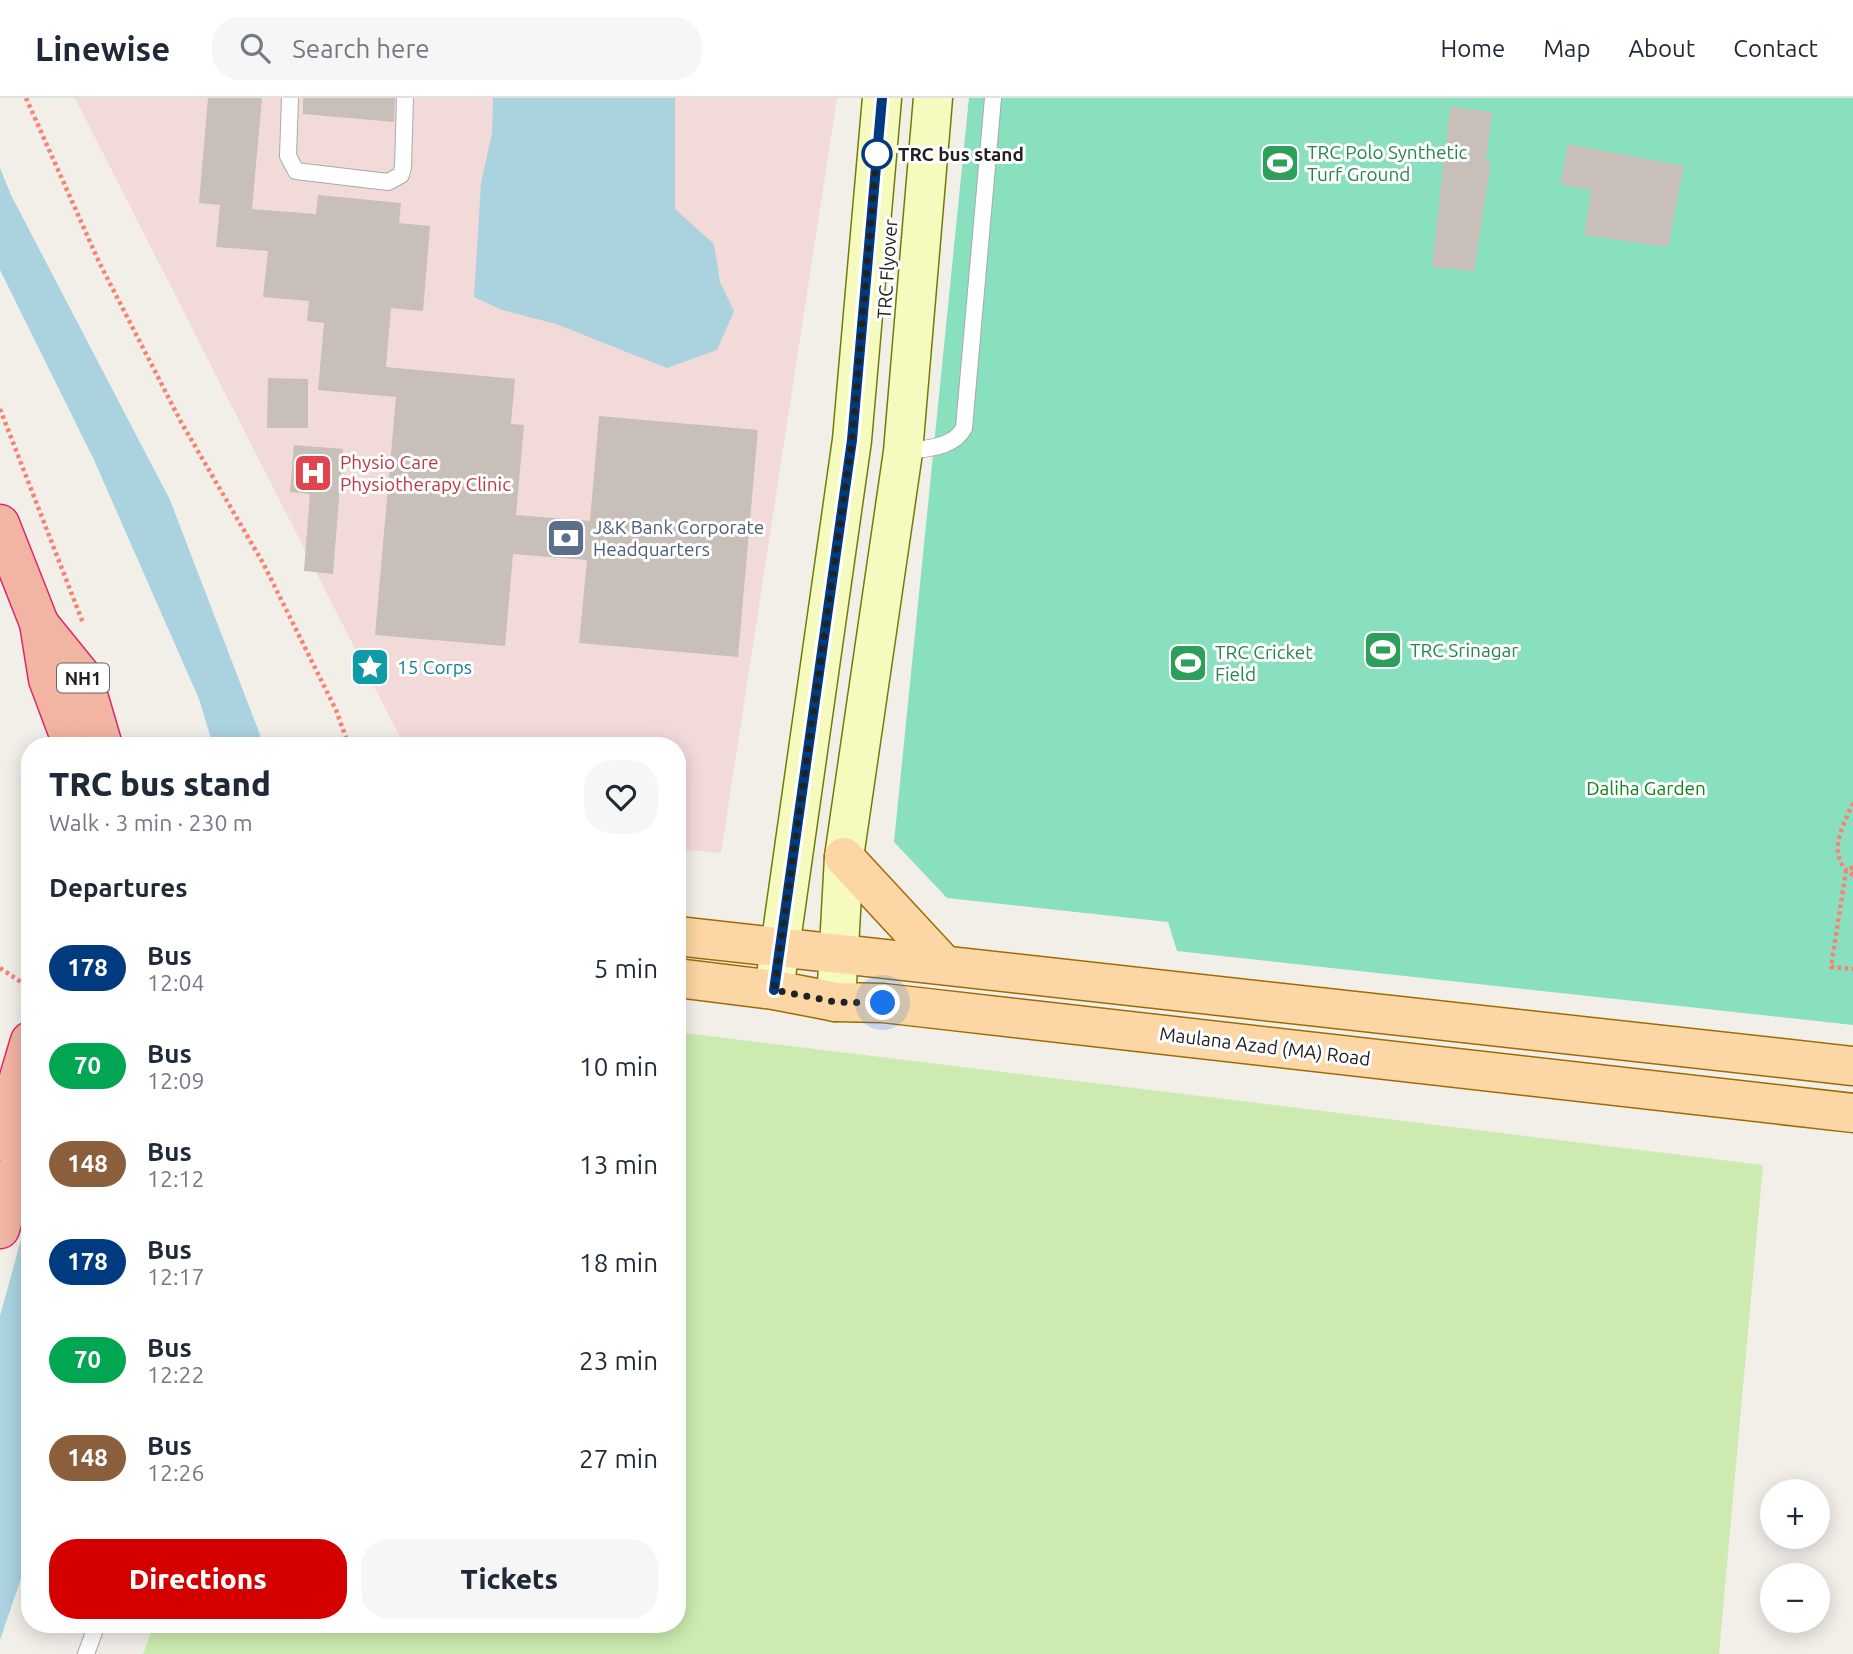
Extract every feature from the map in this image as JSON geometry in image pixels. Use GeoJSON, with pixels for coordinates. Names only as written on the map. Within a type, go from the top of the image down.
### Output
{"type":"FeatureCollection","features":[{"type":"Feature","properties":{"kind":"highway","name":"NH1"},"geometry":{"type":"LineString","coordinates":[[0,524],[38,623],[48,679],[70,737]]}},
{"type":"Feature","properties":{"kind":"highway","name":"NH1"},"geometry":{"type":"LineString","coordinates":[[38,623],[83,678],[100,737]]}},
{"type":"Feature","properties":{"kind":"highway"},"geometry":{"type":"LineString","coordinates":[[0,1229],[8,1135],[21,1079]]}},
{"type":"Feature","properties":{"kind":"main road"},"geometry":{"type":"LineString","coordinates":[[774,990],[852,440],[882,98]]}},
{"type":"Feature","properties":{"kind":"main road","name":"TRC Flyover"},"geometry":{"type":"LineString","coordinates":[[852,440],[880,382],[899,98]]}},
{"type":"Feature","properties":{"kind":"main road"},"geometry":{"type":"LineString","coordinates":[[836,1002],[844,857],[903,448],[933,98]]}},
{"type":"Feature","properties":{"kind":"main road"},"geometry":{"type":"LineString","coordinates":[[880,382],[903,448]]}},
{"type":"Feature","properties":{"kind":"main road"},"geometry":{"type":"LineString","coordinates":[[844,857],[944,965]]}},
{"type":"Feature","properties":{"kind":"main road"},"geometry":{"type":"LineString","coordinates":[[686,937],[837,956],[944,965],[1853,1066]]}},
{"type":"Feature","properties":{"kind":"main road","name":"Maulana Azad (MA) Road"},"geometry":{"type":"LineString","coordinates":[[686,979],[774,990],[836,1002],[883,1003],[1853,1113]]}},
{"type":"Feature","properties":{"kind":"lane"},"geometry":{"type":"LineString","coordinates":[[290,98],[288,156],[296,171],[388,182],[396,180],[403,167],[405,98]]}},
{"type":"Feature","properties":{"kind":"lane"},"geometry":{"type":"LineString","coordinates":[[903,448],[955,440],[961,435],[967,418],[993,98]]}},
{"type":"Feature","properties":{"kind":"lane"},"geometry":{"type":"LineString","coordinates":[[86,1654],[94,1633]]}},
{"type":"Feature","properties":{"kind":"path"},"geometry":{"type":"LineString","coordinates":[[26,98],[99,262],[181,422],[263,563],[336,710],[346,737]]}},
{"type":"Feature","properties":{"kind":"path"},"geometry":{"type":"LineString","coordinates":[[0,409],[87,634]]}},
{"type":"Feature","properties":{"kind":"path"},"geometry":{"type":"LineString","coordinates":[[1853,803],[1838,843],[1836,858],[1853,876]]}},
{"type":"Feature","properties":{"kind":"path"},"geometry":{"type":"LineString","coordinates":[[1846,871],[1853,867]]}},
{"type":"Feature","properties":{"kind":"path"},"geometry":{"type":"LineString","coordinates":[[1846,871],[1831,967],[1853,969]]}},
{"type":"Feature","properties":{"kind":"path"},"geometry":{"type":"LineString","coordinates":[[0,968],[21,982]]}},
{"type":"Feature","properties":{"kind":"shaded area"},"geometry":{"type":"Polygon","coordinates":[[[75,98],[837,98],[721,853],[686,850],[686,737],[400,737],[75,98]]]}},
{"type":"Feature","properties":{"kind":"green space","name":"TRC Srinagar"},"geometry":{"type":"Polygon","coordinates":[[[969,98],[1853,98],[1853,1025],[1177,951],[1168,922],[947,898],[894,842],[969,98]]]}},
{"type":"Feature","properties":{"kind":"green space"},"geometry":{"type":"Polygon","coordinates":[[[686,1033],[1763,1165],[1719,1654],[143,1654],[151,1633],[686,1633],[686,1033]]]}},
{"type":"Feature","properties":{"kind":"water"},"geometry":{"type":"Polygon","coordinates":[[[493,98],[675,98],[675,209],[714,244],[720,282],[734,311],[717,350],[667,368],[556,324],[502,310],[474,297],[481,183],[492,133],[493,98]]]}},
{"type":"Feature","properties":{"kind":"water"},"geometry":{"type":"Polygon","coordinates":[[[0,168],[11,195],[170,500],[261,737],[211,737],[199,699],[94,460],[0,270],[0,168]]]}},
{"type":"Feature","properties":{"kind":"water"},"geometry":{"type":"Polygon","coordinates":[[[21,1240],[21,1578],[0,1640],[0,1316],[21,1240]]]}},
{"type":"Feature","properties":{"kind":"building","name":"J&K Bank Corporate Headquarters"},"geometry":{"type":"Polygon","coordinates":[[[208,98],[262,98],[252,209],[316,214],[318,195],[401,203],[399,223],[430,226],[423,311],[391,308],[386,367],[515,379],[511,424],[524,425],[516,515],[590,521],[599,416],[758,430],[738,657],[579,643],[587,560],[513,554],[505,646],[375,635],[396,397],[318,390],[324,323],[307,321],[309,301],[263,297],[268,251],[216,247],[220,205],[199,203],[208,98]]]}},
{"type":"Feature","properties":{"kind":"building"},"geometry":{"type":"Polygon","coordinates":[[[303,98],[395,98],[394,122],[303,114],[303,98]]]}},
{"type":"Feature","properties":{"kind":"building"},"geometry":{"type":"Polygon","coordinates":[[[1450,107],[1492,112],[1486,161],[1491,162],[1474,271],[1432,267],[1450,107]]]}},
{"type":"Feature","properties":{"kind":"building"},"geometry":{"type":"Polygon","coordinates":[[[1568,144],[1684,166],[1668,247],[1584,235],[1591,190],[1560,184],[1568,144]]]}},
{"type":"Feature","properties":{"kind":"building"},"geometry":{"type":"Polygon","coordinates":[[[268,378],[308,379],[308,428],[267,428],[268,378]]]}},
{"type":"Feature","properties":{"kind":"building"},"geometry":{"type":"Polygon","coordinates":[[[294,445],[343,449],[333,574],[304,571],[310,494],[290,492],[294,445]]]}},
{"type":"Feature","properties":{"kind":"bus line","name":"178"},"geometry":{"type":"LineString","coordinates":[[774,990],[852,440],[882,98]]}},
{"type":"Feature","properties":{"kind":"place","name":"TRC bus stand"},"geometry":{"type":"Point","coordinates":[877,154]}},
{"type":"Feature","properties":{"kind":"place","name":"TRC Polo Synthetic Turf Ground"},"geometry":{"type":"Point","coordinates":[1280,163]}},
{"type":"Feature","properties":{"kind":"place","name":"Physio Care Physiotherapy Clinic"},"geometry":{"type":"Point","coordinates":[313,473]}},
{"type":"Feature","properties":{"kind":"place","name":"J&K Bank Corporate Headquarters"},"geometry":{"type":"Point","coordinates":[566,538]}},
{"type":"Feature","properties":{"kind":"place","name":"TRC Srinagar"},"geometry":{"type":"Point","coordinates":[1383,650]}},
{"type":"Feature","properties":{"kind":"place","name":"TRC Cricket Field"},"geometry":{"type":"Point","coordinates":[1188,663]}},
{"type":"Feature","properties":{"kind":"place","name":"15 Corps"},"geometry":{"type":"Point","coordinates":[370,667]}},
{"type":"Feature","properties":{"kind":"route"},"geometry":{"type":"LineString","coordinates":[[877,154],[877,151],[852,440],[774,990],[836,1002],[883,1003]]}},
{"type":"Feature","properties":{"kind":"park label","name":"Daliha Garden"},"geometry":{"type":"Point","coordinates":[1646,788]}}]}
